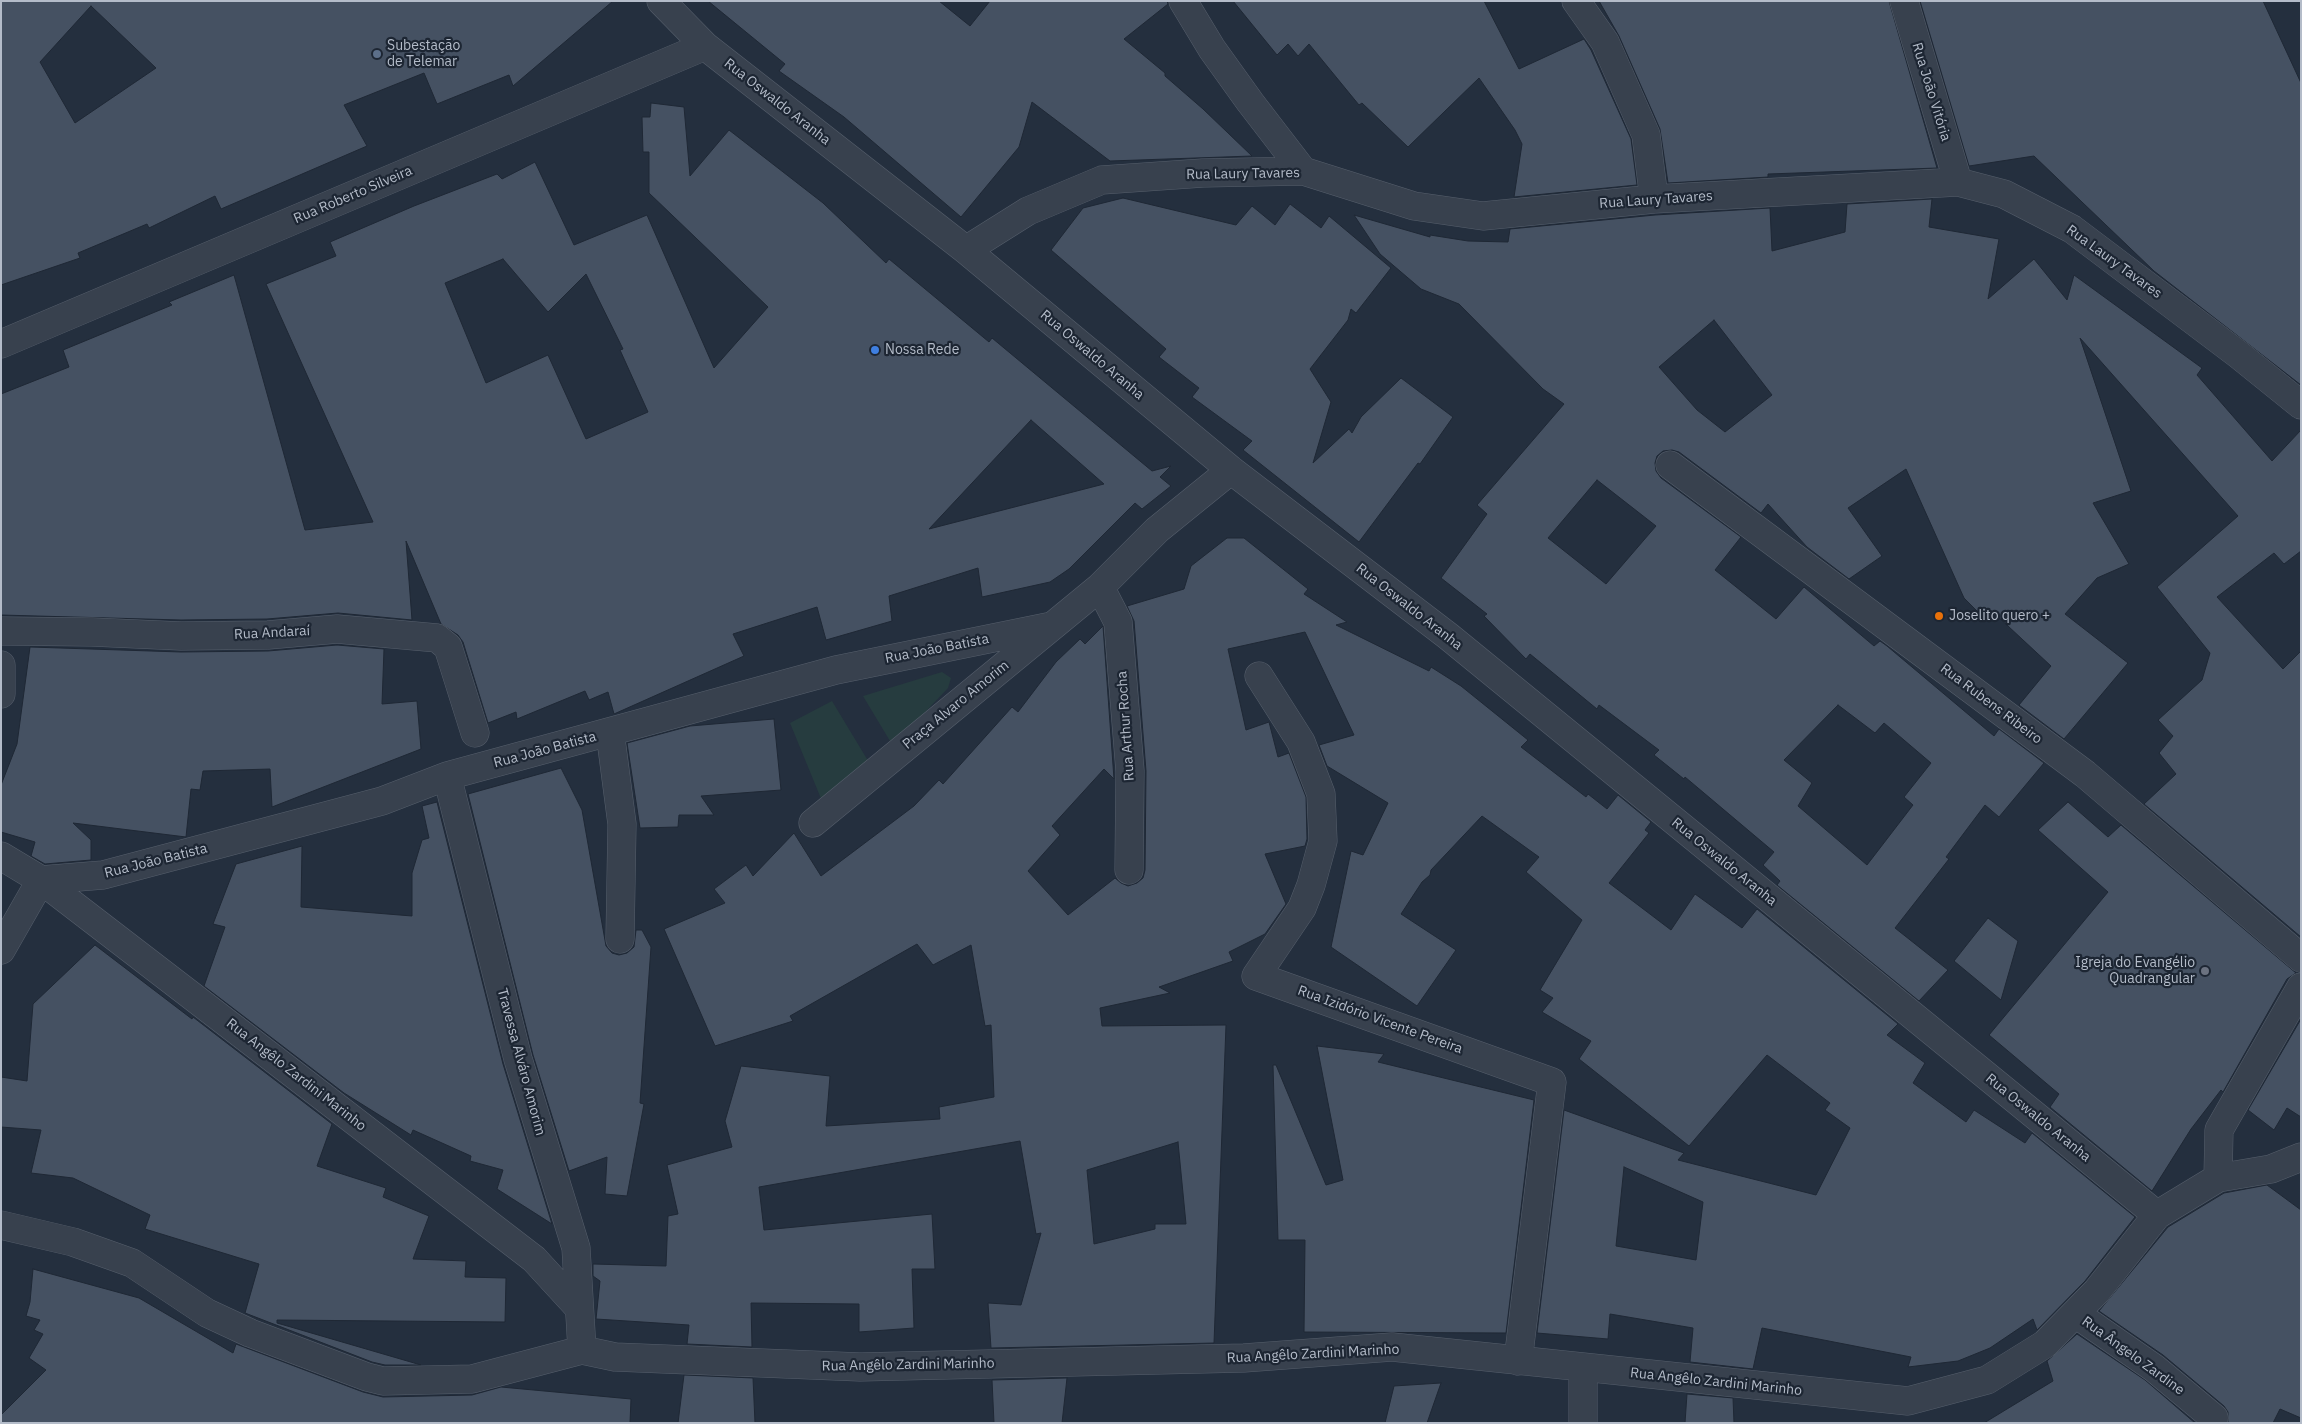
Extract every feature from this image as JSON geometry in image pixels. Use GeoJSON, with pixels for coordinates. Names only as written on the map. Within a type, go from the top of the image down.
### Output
{"type":"FeatureCollection","features":[{"type":"Feature","properties":{"kind":"street","name":"Rua Oswaldo Aranha"},"geometry":{"type":"LineString","coordinates":[[660,1],[706,46],[966,250],[1231,470],[1448,636],[2157,1215]]}},
{"type":"Feature","properties":{"kind":"street"},"geometry":{"type":"LineString","coordinates":[[1183,1],[1239,87],[1303,171]]}},
{"type":"Feature","properties":{"kind":"street"},"geometry":{"type":"LineString","coordinates":[[1576,1],[1605,42],[1646,135],[1654,199]]}},
{"type":"Feature","properties":{"kind":"street","name":"Rua João Vitória"},"geometry":{"type":"LineString","coordinates":[[1904,1],[1958,182]]}},
{"type":"Feature","properties":{"kind":"street","name":"Rua Roberto Silveira"},"geometry":{"type":"LineString","coordinates":[[1,344],[706,46]]}},
{"type":"Feature","properties":{"kind":"street","name":"Rua Laury Tavares"},"geometry":{"type":"LineString","coordinates":[[966,250],[1028,211],[1102,180],[1203,173],[1303,171],[1414,206],[1483,216],[1654,199],[1958,182],[2004,194],[2072,229],[2239,355],[2301,405]]}},
{"type":"Feature","properties":{"kind":"street","name":"Rua Rubens Ribeiro"},"geometry":{"type":"LineString","coordinates":[[1670,465],[2085,774],[2301,958]]}},
{"type":"Feature","properties":{"kind":"street","name":"Praça Alvaro Amorim"},"geometry":{"type":"LineString","coordinates":[[813,823],[1100,587],[1157,530],[1231,470]]}},
{"type":"Feature","properties":{"kind":"street","name":"Rua Arthur Rocha"},"geometry":{"type":"LineString","coordinates":[[1100,587],[1118,622],[1130,771],[1129,870]]}},
{"type":"Feature","properties":{"kind":"street","name":"Rua João Batista"},"geometry":{"type":"LineString","coordinates":[[42,880],[103,875],[382,801],[447,776],[836,670],[1052,626]]}},
{"type":"Feature","properties":{"kind":"street","name":"Rua Andaraí"},"geometry":{"type":"LineString","coordinates":[[1,631],[92,632],[181,636],[268,636],[338,629],[437,638],[448,647],[475,733]]}},
{"type":"Feature","properties":{"kind":"street"},"geometry":{"type":"LineString","coordinates":[[1,665],[1,694]]}},
{"type":"Feature","properties":{"kind":"street","name":"Rua Izidório Vicente Pereira"},"geometry":{"type":"LineString","coordinates":[[1260,676],[1301,742],[1320,794],[1323,841],[1311,885],[1302,908],[1256,976],[1552,1082],[1518,1361]]}},
{"type":"Feature","properties":{"kind":"street"},"geometry":{"type":"LineString","coordinates":[[610,732],[622,824],[620,938]]}},
{"type":"Feature","properties":{"kind":"street","name":"Travessa Alváro Amorim"},"geometry":{"type":"LineString","coordinates":[[447,776],[518,1059],[576,1248],[582,1350]]}},
{"type":"Feature","properties":{"kind":"street","name":"Rua Angêlo Zardini Marinho"},"geometry":{"type":"LineString","coordinates":[[1,856],[42,880],[534,1259],[579,1308]]}},
{"type":"Feature","properties":{"kind":"street"},"geometry":{"type":"LineString","coordinates":[[1,950],[42,880]]}},
{"type":"Feature","properties":{"kind":"street"},"geometry":{"type":"LineString","coordinates":[[2218,1178],[2218,1130],[2301,987]]}},
{"type":"Feature","properties":{"kind":"street"},"geometry":{"type":"LineString","coordinates":[[2157,1215],[2218,1178],[2271,1169],[2301,1157]]}},
{"type":"Feature","properties":{"kind":"street","name":"Rua Angêlo Zardini Marinho"},"geometry":{"type":"LineString","coordinates":[[582,1350],[615,1357],[830,1367],[1244,1358],[1392,1347],[1908,1401],[1987,1380],[2045,1344],[2097,1291],[2157,1215]]}},
{"type":"Feature","properties":{"kind":"street"},"geometry":{"type":"LineString","coordinates":[[1,1224],[73,1242],[132,1263],[207,1313],[250,1334],[366,1378],[383,1381],[472,1379],[582,1350]]}},
{"type":"Feature","properties":{"kind":"street","name":"Rua Ângelo Zardine"},"geometry":{"type":"LineString","coordinates":[[2076,1314],[2154,1368],[2212,1420]]}},
{"type":"Feature","properties":{"kind":"street"},"geometry":{"type":"LineString","coordinates":[[1583,1368],[1583,1423]]}},
{"type":"Feature","properties":{"kind":"green space"},"geometry":{"type":"Polygon","coordinates":[[[942,672],[951,678],[948,688],[893,746],[863,696],[942,672]]]}},
{"type":"Feature","properties":{"kind":"green space"},"geometry":{"type":"Polygon","coordinates":[[[832,701],[873,769],[822,801],[790,723],[832,701]]]}},
{"type":"Feature","properties":{"kind":"building"},"geometry":{"type":"Polygon","coordinates":[[[1,1],[613,1],[513,86],[509,75],[437,104],[424,73],[344,105],[367,146],[221,209],[215,196],[149,228],[147,224],[78,253],[80,258],[1,285],[1,1]],[[91,6],[40,62],[75,123],[156,68],[91,6]]]}},
{"type":"Feature","properties":{"kind":"building"},"geometry":{"type":"Polygon","coordinates":[[[708,1],[939,1],[970,26],[990,1],[1167,1],[1168,4],[1124,39],[1165,73],[1165,76],[1252,156],[1110,161],[1032,102],[1019,147],[961,217],[844,117],[779,71],[785,64],[708,1]]]}},
{"type":"Feature","properties":{"kind":"building"},"geometry":{"type":"Polygon","coordinates":[[[1233,1],[1484,1],[1519,69],[1584,39],[1591,50],[1631,139],[1637,185],[1514,197],[1522,144],[1515,130],[1479,78],[1408,147],[1362,103],[1359,105],[1309,44],[1298,56],[1288,44],[1277,55],[1233,1]]]}},
{"type":"Feature","properties":{"kind":"building"},"geometry":{"type":"Polygon","coordinates":[[[1599,1],[1889,1],[1937,168],[1768,174],[1768,177],[1668,183],[1660,129],[1619,36],[1599,1]]]}},
{"type":"Feature","properties":{"kind":"building"},"geometry":{"type":"Polygon","coordinates":[[[1920,1],[2263,1],[2301,83],[2301,385],[2154,271],[2034,156],[1969,166],[1920,1]]]}},
{"type":"Feature","properties":{"kind":"building"},"geometry":{"type":"Polygon","coordinates":[[[651,103],[684,107],[690,176],[729,130],[823,203],[886,263],[889,259],[989,342],[992,338],[1152,471],[1171,466],[1160,477],[1171,486],[1142,509],[1135,503],[1069,569],[1050,582],[982,597],[978,568],[889,596],[892,621],[826,640],[817,607],[733,634],[744,656],[614,714],[608,692],[589,700],[585,691],[517,719],[516,712],[488,723],[463,642],[458,635],[441,624],[406,541],[412,620],[338,613],[267,619],[181,620],[1,615],[1,394],[69,367],[63,350],[172,305],[169,302],[234,275],[305,530],[373,522],[266,284],[336,256],[330,242],[414,206],[497,174],[502,179],[535,162],[574,245],[647,215],[714,368],[768,307],[649,193],[649,152],[643,152],[642,117],[650,117],[651,103]],[[503,259],[445,283],[486,383],[548,355],[586,439],[648,412],[620,350],[623,349],[586,274],[548,312],[503,259]],[[1031,420],[929,529],[1104,484],[1031,420]]]}},
{"type":"Feature","properties":{"kind":"building"},"geometry":{"type":"Polygon","coordinates":[[[1123,198],[1236,225],[1252,206],[1275,225],[1290,204],[1321,228],[1329,216],[1391,268],[1356,313],[1351,309],[1348,320],[1310,369],[1331,402],[1313,463],[1349,429],[1352,433],[1361,417],[1401,378],[1453,417],[1420,464],[1418,463],[1359,542],[1243,450],[1252,441],[1192,397],[1199,388],[1159,357],[1166,349],[1051,250],[1083,208],[1123,198]]]}},
{"type":"Feature","properties":{"kind":"building"},"geometry":{"type":"Polygon","coordinates":[[[1932,199],[1929,227],[1999,239],[1988,299],[2034,259],[2067,300],[2074,275],[2202,368],[2197,375],[2272,461],[2301,430],[2301,551],[2284,564],[2274,553],[2217,597],[2283,669],[2301,651],[2301,937],[2144,804],[2176,774],[2159,753],[2173,736],[2158,720],[2202,680],[2210,653],[2157,587],[2238,516],[2080,338],[2131,491],[2093,503],[2129,564],[2097,578],[2065,614],[2128,663],[2064,739],[2019,705],[2051,666],[1994,613],[1987,621],[1964,598],[1906,469],[1848,508],[1882,556],[1849,579],[1807,547],[1768,504],[1761,513],[1679,452],[1672,450],[1663,451],[1657,456],[1655,463],[1656,471],[1661,478],[1741,537],[1715,570],[1776,619],[1804,587],[1874,646],[1880,641],[1887,646],[1994,736],[1999,729],[2044,763],[1999,817],[1985,805],[1946,857],[1949,859],[1895,928],[1948,970],[1919,1001],[1777,885],[1780,881],[1763,865],[1774,852],[1685,777],[1684,779],[1654,755],[1659,750],[1599,705],[1597,709],[1530,654],[1526,659],[1484,616],[1487,614],[1441,578],[1487,514],[1477,505],[1564,404],[1543,389],[1459,304],[1421,289],[1380,254],[1354,215],[1430,237],[1430,235],[1468,241],[1508,242],[1510,229],[1655,215],[1770,208],[1772,251],[1845,232],[1847,204],[1932,199]],[[1714,320],[1659,367],[1697,410],[1725,432],[1772,395],[1714,320]],[[1597,480],[1548,538],[1606,584],[1656,526],[1597,480]],[[1838,705],[1784,760],[1812,783],[1798,806],[1867,865],[1913,805],[1904,797],[1931,763],[1884,723],[1875,733],[1838,705]]]}},
{"type":"Feature","properties":{"kind":"building"},"geometry":{"type":"Polygon","coordinates":[[[1227,538],[1244,538],[1308,589],[1304,594],[1347,622],[1336,625],[1429,671],[1431,667],[1461,686],[1528,740],[1521,747],[1586,797],[1588,794],[1607,809],[1618,795],[1651,822],[1645,830],[1649,833],[1609,883],[1671,930],[1695,894],[1742,928],[1757,909],[1898,1024],[1887,1035],[1925,1063],[1913,1083],[1966,1122],[1974,1110],[2025,1143],[2032,1133],[2135,1217],[2085,1281],[2037,1330],[2033,1319],[1990,1348],[1958,1361],[1908,1367],[1911,1357],[1762,1328],[1753,1369],[1690,1362],[1693,1328],[1610,1314],[1608,1339],[1537,1333],[1564,1110],[1684,1153],[1678,1160],[1816,1195],[1850,1128],[1825,1110],[1830,1103],[1767,1055],[1689,1146],[1579,1059],[1591,1041],[1542,1012],[1553,998],[1540,990],[1582,920],[1526,872],[1539,857],[1482,816],[1431,870],[1430,875],[1422,882],[1401,914],[1456,950],[1417,1006],[1331,947],[1351,851],[1363,855],[1388,803],[1327,766],[1319,745],[1354,735],[1305,632],[1228,649],[1246,730],[1269,722],[1278,757],[1289,753],[1306,797],[1307,839],[1305,846],[1265,854],[1286,904],[1265,934],[1229,952],[1233,961],[1159,987],[1170,993],[1100,1008],[1102,1026],[1226,1025],[1214,1343],[991,1348],[988,1303],[1021,1305],[1041,1233],[1036,1234],[1020,1141],[759,1187],[764,1230],[932,1214],[935,1269],[912,1269],[914,1328],[859,1332],[859,1304],[751,1303],[752,1347],[687,1344],[689,1325],[596,1319],[600,1281],[593,1276],[593,1264],[666,1266],[668,1216],[678,1214],[667,1165],[732,1147],[725,1121],[741,1066],[830,1076],[826,1126],[940,1119],[939,1107],[994,1097],[991,1025],[985,1026],[971,945],[933,965],[917,944],[790,1016],[793,1021],[715,1046],[664,929],[725,903],[714,889],[746,865],[753,876],[794,833],[821,876],[914,806],[939,780],[943,784],[1012,707],[1018,712],[1056,662],[1080,639],[1085,644],[1103,626],[1114,779],[1104,769],[1052,826],[1060,835],[1028,871],[1068,915],[1115,878],[1128,886],[1137,883],[1143,878],[1145,870],[1146,771],[1134,621],[1127,606],[1184,589],[1191,566],[1227,538]],[[1178,1142],[1087,1170],[1094,1244],[1155,1229],[1155,1224],[1186,1224],[1178,1142]],[[1624,1167],[1616,1246],[1696,1260],[1703,1202],[1624,1167]]]}},
{"type":"Feature","properties":{"kind":"building"},"geometry":{"type":"Polygon","coordinates":[[[337,645],[384,649],[382,704],[417,701],[421,749],[272,807],[270,769],[203,771],[200,790],[191,789],[186,837],[73,823],[91,840],[91,860],[45,864],[31,856],[35,842],[1,832],[1,785],[17,744],[30,647],[181,652],[268,651],[337,645]]]}},
{"type":"Feature","properties":{"kind":"building"},"geometry":{"type":"Polygon","coordinates":[[[774,719],[781,790],[701,796],[714,815],[679,815],[678,827],[640,828],[627,743],[690,726],[774,719]]]}},
{"type":"Feature","properties":{"kind":"building"},"geometry":{"type":"Polygon","coordinates":[[[561,768],[582,810],[606,946],[612,953],[619,955],[627,953],[634,947],[636,930],[642,930],[651,947],[640,1103],[644,1104],[627,1196],[605,1194],[607,1157],[569,1171],[533,1055],[468,794],[561,768]]]}},
{"type":"Feature","properties":{"kind":"building"},"geometry":{"type":"Polygon","coordinates":[[[437,802],[503,1064],[552,1224],[497,1189],[503,1170],[470,1161],[471,1156],[413,1130],[411,1135],[344,1093],[204,986],[225,927],[213,924],[236,864],[302,846],[301,907],[412,916],[412,873],[422,840],[429,838],[422,806],[437,802]]]}},
{"type":"Feature","properties":{"kind":"building"},"geometry":{"type":"Polygon","coordinates":[[[2068,802],[2108,837],[2121,825],[2296,973],[2287,979],[2223,1092],[2221,1090],[2191,1129],[2152,1191],[2050,1107],[2059,1094],[1989,1035],[2108,892],[2038,830],[2068,802]]]}},
{"type":"Feature","properties":{"kind":"building"},"geometry":{"type":"Polygon","coordinates":[[[1988,918],[2018,941],[2001,1000],[1954,961],[1988,918]]]}},
{"type":"Feature","properties":{"kind":"building"},"geometry":{"type":"Polygon","coordinates":[[[95,945],[192,1019],[193,1017],[332,1124],[317,1166],[386,1188],[383,1197],[429,1216],[413,1259],[466,1261],[465,1277],[506,1278],[505,1322],[277,1320],[277,1323],[421,1365],[385,1365],[372,1362],[245,1313],[259,1264],[145,1229],[150,1215],[73,1178],[31,1173],[41,1130],[1,1127],[1,1077],[27,1081],[33,1004],[95,945]]]}},
{"type":"Feature","properties":{"kind":"building"},"geometry":{"type":"Polygon","coordinates":[[[2301,1019],[2301,1117],[2287,1108],[2274,1130],[2248,1110],[2301,1019]]]}},
{"type":"Feature","properties":{"kind":"building"},"geometry":{"type":"Polygon","coordinates":[[[1317,1046],[1384,1054],[1378,1062],[1534,1100],[1506,1333],[1304,1332],[1305,1240],[1278,1240],[1273,1065],[1276,1065],[1326,1185],[1343,1180],[1317,1046]]]}},
{"type":"Feature","properties":{"kind":"building"},"geometry":{"type":"Polygon","coordinates":[[[2267,1185],[2301,1210],[2301,1418],[2280,1409],[2273,1423],[2228,1423],[2228,1412],[2224,1406],[2163,1355],[2099,1311],[2168,1227],[2224,1193],[2267,1185]]]}},
{"type":"Feature","properties":{"kind":"building"},"geometry":{"type":"Polygon","coordinates":[[[33,1269],[139,1298],[233,1353],[236,1344],[363,1392],[383,1397],[472,1395],[501,1387],[631,1399],[630,1423],[1,1423],[1,1415],[46,1370],[29,1358],[43,1334],[34,1330],[40,1320],[26,1316],[30,1302],[33,1269]]]}},
{"type":"Feature","properties":{"kind":"building"},"geometry":{"type":"Polygon","coordinates":[[[2077,1334],[2145,1380],[2195,1423],[1984,1423],[2053,1381],[2047,1361],[2077,1334]]]}},
{"type":"Feature","properties":{"kind":"building"},"geometry":{"type":"Polygon","coordinates":[[[684,1375],[753,1378],[755,1423],[678,1423],[684,1375]]]}},
{"type":"Feature","properties":{"kind":"building"},"geometry":{"type":"Polygon","coordinates":[[[1067,1378],[1062,1423],[994,1423],[992,1380],[1067,1378]]]}},
{"type":"Feature","properties":{"kind":"building"},"geometry":{"type":"Polygon","coordinates":[[[1441,1383],[1427,1423],[1385,1423],[1394,1386],[1441,1383]]]}},
{"type":"Feature","properties":{"kind":"building"},"geometry":{"type":"Polygon","coordinates":[[[1687,1394],[1733,1398],[1734,1423],[1685,1423],[1687,1394]]]}},
{"type":"Feature","properties":{"kind":"place","name":"Subestação de Telemar"},"geometry":{"type":"Point","coordinates":[377,54]}},
{"type":"Feature","properties":{"kind":"place","name":"Nossa Rede"},"geometry":{"type":"Point","coordinates":[875,350]}},
{"type":"Feature","properties":{"kind":"place","name":"Joselito quero +"},"geometry":{"type":"Point","coordinates":[1939,616]}},
{"type":"Feature","properties":{"kind":"place","name":"Igreja do Evangélio Quadrangular"},"geometry":{"type":"Point","coordinates":[2205,971]}}]}
